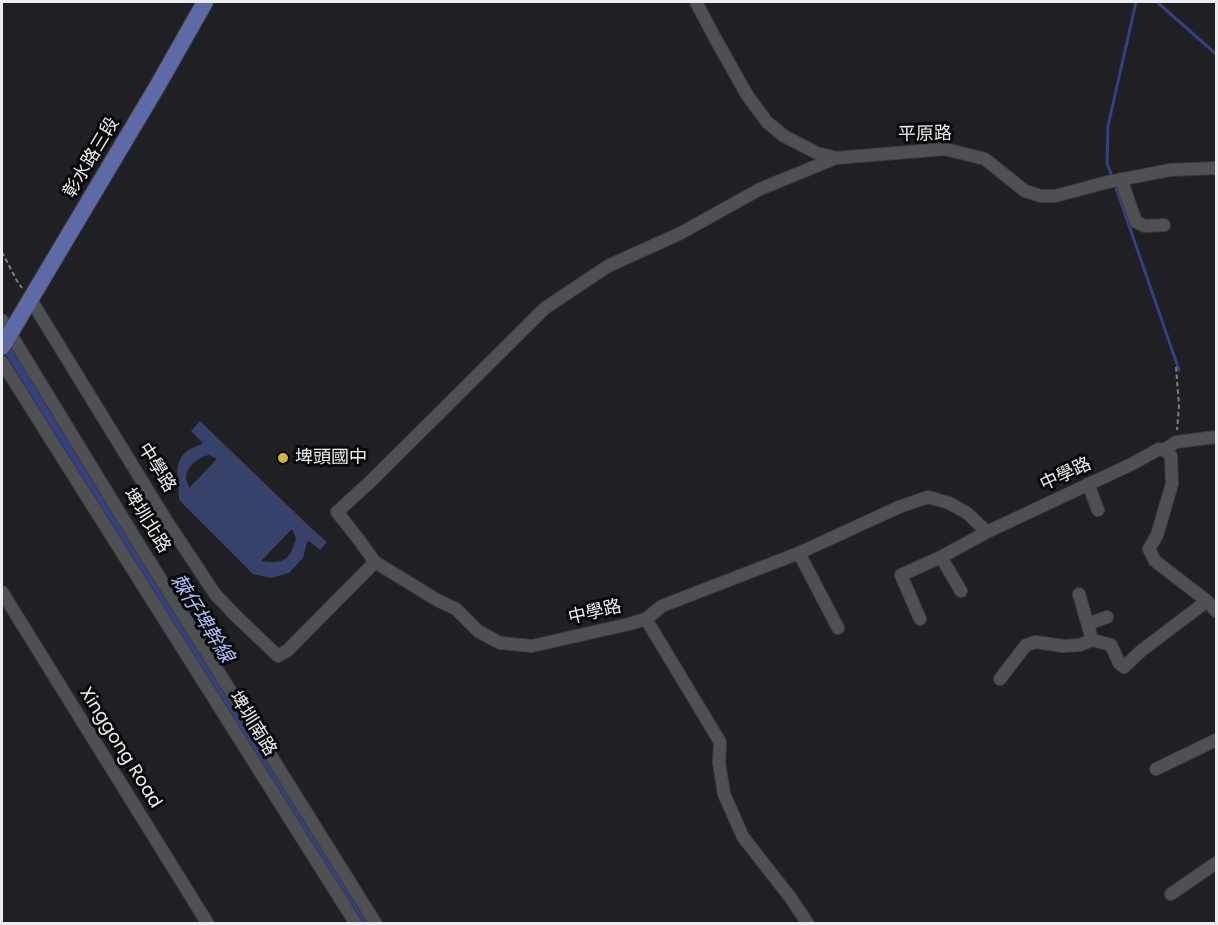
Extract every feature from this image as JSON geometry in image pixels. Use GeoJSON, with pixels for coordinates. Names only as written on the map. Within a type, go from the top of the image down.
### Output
{"type":"FeatureCollection","features":[{"type":"Feature","properties":{"kind":"main road","name":"彰水路三段"},"geometry":{"type":"LineString","coordinates":[[4,334],[31,300],[205,2]]}},
{"type":"Feature","properties":{"kind":"street","name":"平原路"},"geometry":{"type":"LineString","coordinates":[[696,2],[742,85],[767,122],[784,136],[817,153],[836,158],[945,149],[985,159],[1026,191],[1041,196],[1055,196],[1121,179],[1170,170],[1216,168]]}},
{"type":"Feature","properties":{"kind":"street"},"geometry":{"type":"LineString","coordinates":[[375,562],[337,512],[545,308],[608,266],[681,233],[760,189],[836,158]]}},
{"type":"Feature","properties":{"kind":"street"},"geometry":{"type":"LineString","coordinates":[[1121,179],[1136,222],[1145,226],[1164,225]]}},
{"type":"Feature","properties":{"kind":"street","name":"中學路"},"geometry":{"type":"LineString","coordinates":[[31,300],[166,520],[215,594],[278,656],[288,650],[375,562],[456,609],[478,631],[500,643],[531,646],[646,619],[662,606],[799,553],[899,507],[928,497],[949,503],[967,513],[987,532],[1159,449],[1164,450],[1176,442]]}},
{"type":"Feature","properties":{"kind":"street","name":"埤圳北路"},"geometry":{"type":"LineString","coordinates":[[4,334],[376,924]]}},
{"type":"Feature","properties":{"kind":"street","name":"埤圳南路"},"geometry":{"type":"LineString","coordinates":[[2,362],[356,924]]}},
{"type":"Feature","properties":{"kind":"street"},"geometry":{"type":"LineString","coordinates":[[1176,442],[1216,437]]}},
{"type":"Feature","properties":{"kind":"street"},"geometry":{"type":"LineString","coordinates":[[1164,450],[1171,456],[1172,484],[1157,535],[1149,549],[1155,561],[1208,601],[1216,611]]}},
{"type":"Feature","properties":{"kind":"street"},"geometry":{"type":"LineString","coordinates":[[1088,484],[1098,510]]}},
{"type":"Feature","properties":{"kind":"street"},"geometry":{"type":"LineString","coordinates":[[920,619],[902,575],[987,532]]}},
{"type":"Feature","properties":{"kind":"street"},"geometry":{"type":"LineString","coordinates":[[799,553],[838,628]]}},
{"type":"Feature","properties":{"kind":"street"},"geometry":{"type":"LineString","coordinates":[[941,557],[961,591]]}},
{"type":"Feature","properties":{"kind":"street","name":"Xinggong Road"},"geometry":{"type":"LineString","coordinates":[[2,592],[208,924]]}},
{"type":"Feature","properties":{"kind":"street"},"geometry":{"type":"LineString","coordinates":[[1080,594],[1092,640]]}},
{"type":"Feature","properties":{"kind":"street"},"geometry":{"type":"LineString","coordinates":[[1000,679],[1026,645],[1036,642],[1063,646],[1080,645],[1092,640],[1111,645],[1119,663],[1124,667],[1141,651],[1208,601]]}},
{"type":"Feature","properties":{"kind":"street"},"geometry":{"type":"LineString","coordinates":[[1088,624],[1107,617]]}},
{"type":"Feature","properties":{"kind":"street"},"geometry":{"type":"LineString","coordinates":[[646,619],[720,742],[719,763],[724,794],[743,837],[790,897],[807,924]]}},
{"type":"Feature","properties":{"kind":"street"},"geometry":{"type":"LineString","coordinates":[[1156,769],[1216,740]]}},
{"type":"Feature","properties":{"kind":"street"},"geometry":{"type":"LineString","coordinates":[[1171,894],[1216,863]]}},
{"type":"Feature","properties":{"kind":"path"},"geometry":{"type":"LineString","coordinates":[[2,252],[17,281],[31,300]]}},
{"type":"Feature","properties":{"kind":"path"},"geometry":{"type":"LineString","coordinates":[[1176,367],[1179,406],[1176,442]]}},
{"type":"Feature","properties":{"kind":"shaded area"},"geometry":{"type":"Polygon","coordinates":[[[200,421],[327,542],[320,550],[309,541],[307,542],[303,558],[289,573],[271,578],[253,574],[180,501],[177,471],[180,459],[190,449],[203,443],[191,431],[200,421]],[[209,455],[197,460],[188,470],[186,478],[189,488],[217,459],[209,455]],[[292,529],[261,561],[275,562],[288,556],[296,538],[292,529]]]}},
{"type":"Feature","properties":{"kind":"waterway"},"geometry":{"type":"LineString","coordinates":[[1113,179],[1107,163],[1108,126],[1136,2]]}},
{"type":"Feature","properties":{"kind":"waterway"},"geometry":{"type":"LineString","coordinates":[[1157,2],[1216,54]]}},
{"type":"Feature","properties":{"kind":"waterway"},"geometry":{"type":"LineString","coordinates":[[1115,185],[1179,370]]}},
{"type":"Feature","properties":{"kind":"waterway","name":"棘仔埤幹線"},"geometry":{"type":"LineString","coordinates":[[2,337],[368,924]]}},
{"type":"Feature","properties":{"kind":"place","name":"埤頭國中"},"geometry":{"type":"Point","coordinates":[283,458]}}]}
